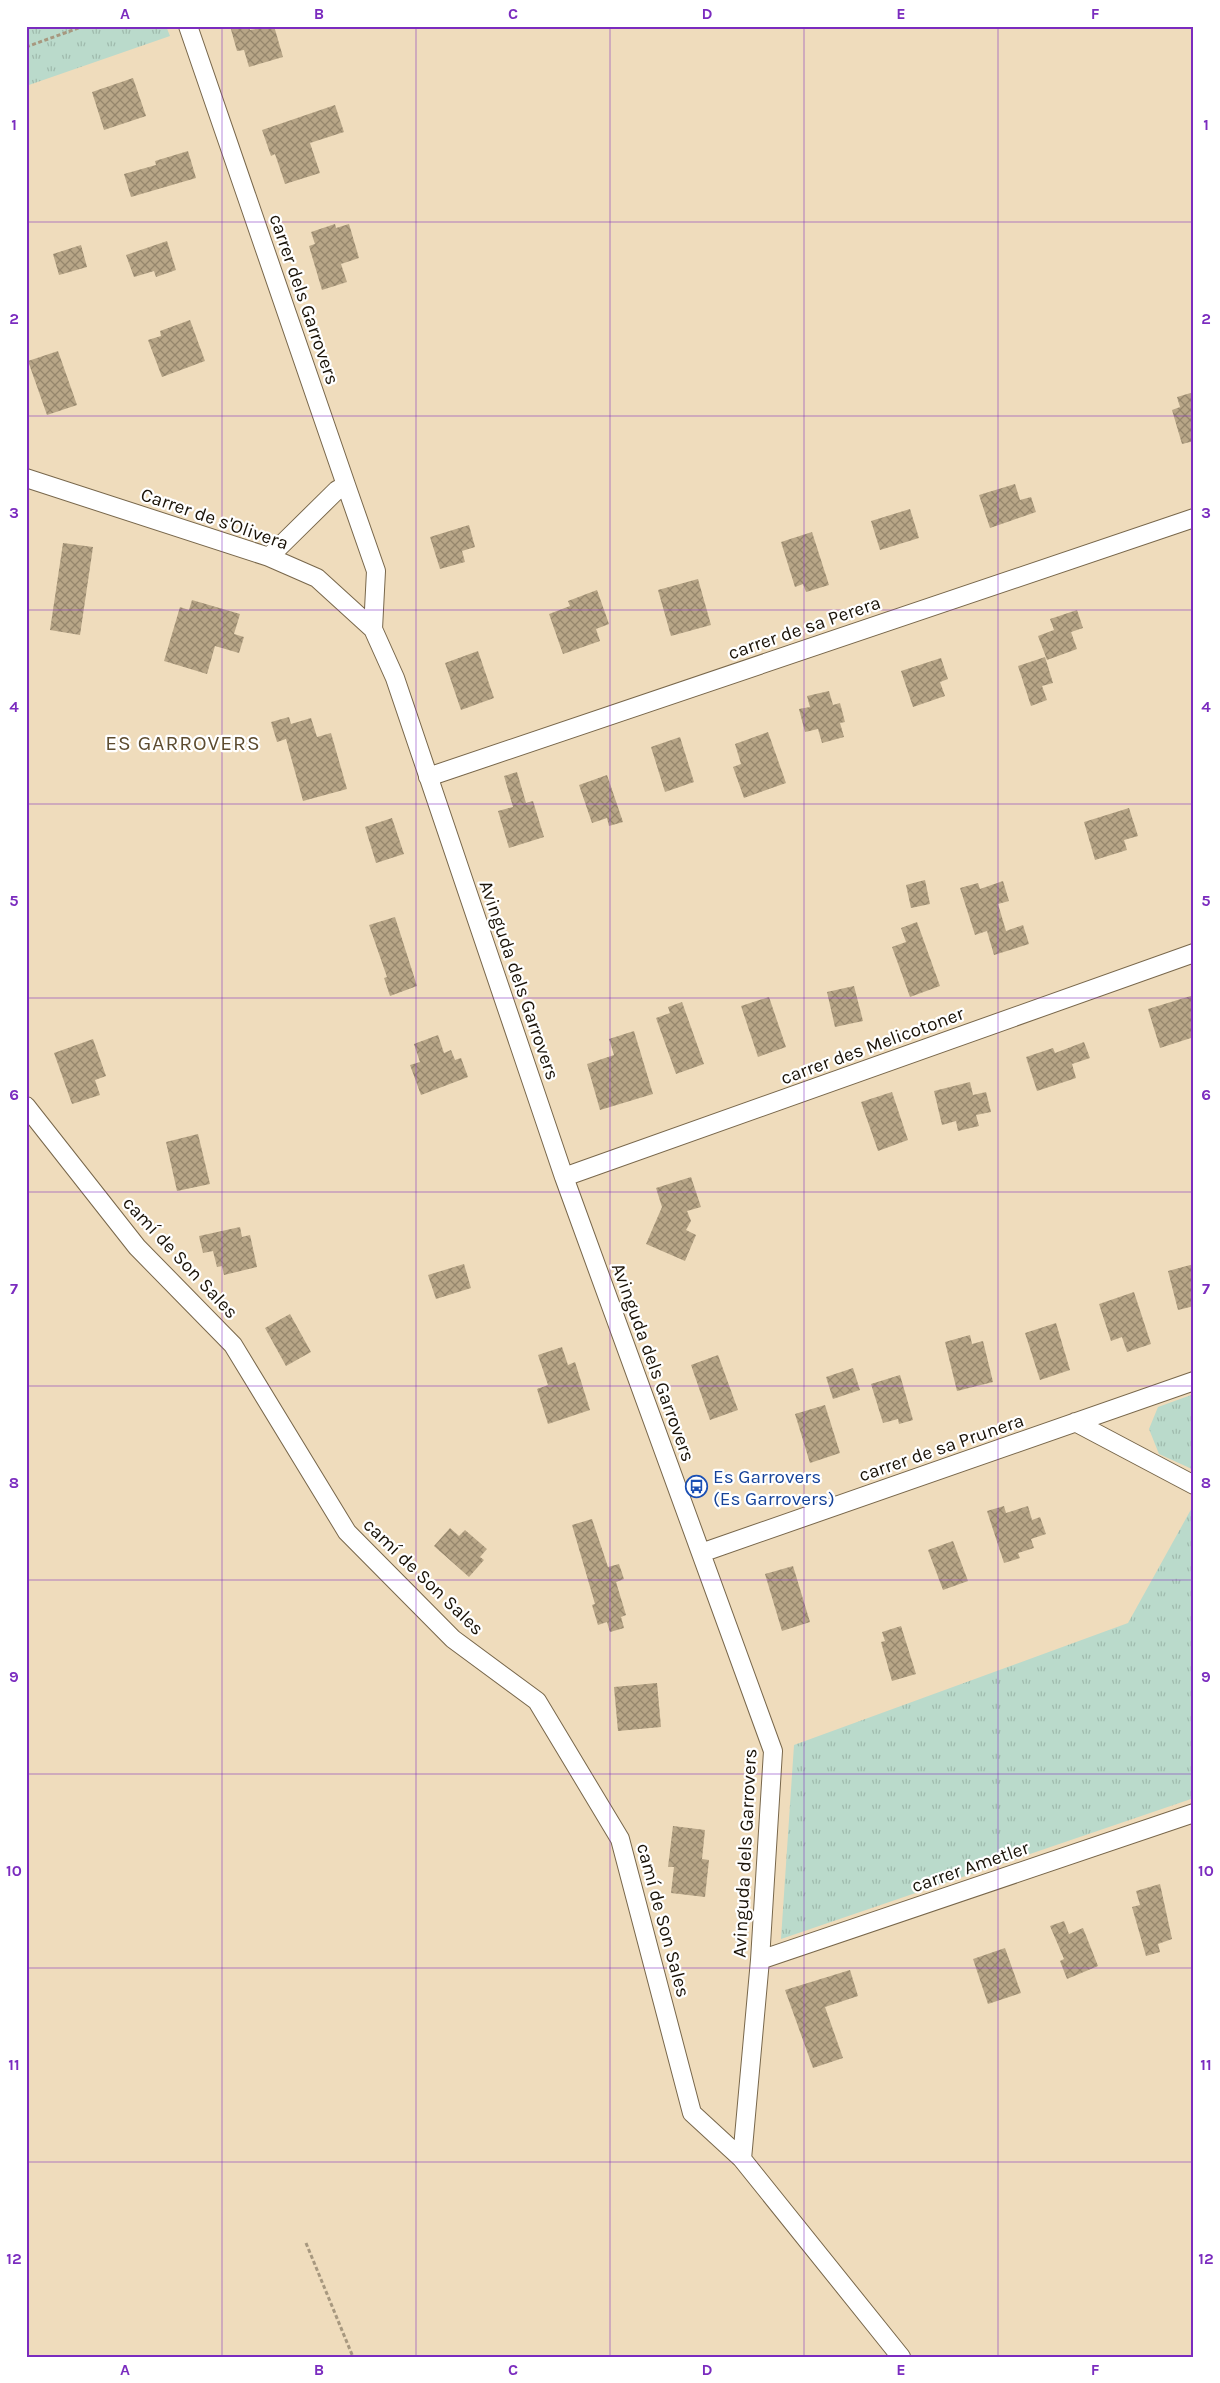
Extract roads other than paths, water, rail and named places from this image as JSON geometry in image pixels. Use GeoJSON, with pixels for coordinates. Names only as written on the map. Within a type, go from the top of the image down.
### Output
{"type":"FeatureCollection","features":[{"type":"Feature","properties":{"kind":"street","name":"carrer dels Garrovers"},"geometry":{"type":"LineString","coordinates":[[188,26],[376,571],[372,628]]}},
{"type":"Feature","properties":{"kind":"street","name":"Carrer de s'Olivera"},"geometry":{"type":"LineString","coordinates":[[26,478],[269,557],[318,578],[372,628]]}},
{"type":"Feature","properties":{"kind":"street"},"geometry":{"type":"LineString","coordinates":[[269,557],[337,490],[346,485]]}},
{"type":"Feature","properties":{"kind":"street","name":"carrer de sa Perera"},"geometry":{"type":"LineString","coordinates":[[428,777],[1194,518]]}},
{"type":"Feature","properties":{"kind":"street","name":"Avinguda dels Garrovers"},"geometry":{"type":"LineString","coordinates":[[372,628],[395,678],[564,1177],[773,1750],[760,1960],[742,2158]]}},
{"type":"Feature","properties":{"kind":"street","name":"carrer des Melicotoner"},"geometry":{"type":"LineString","coordinates":[[564,1177],[1194,952]]}},
{"type":"Feature","properties":{"kind":"street","name":"camí de Son Sales"},"geometry":{"type":"LineString","coordinates":[[26,1106],[137,1247],[233,1345],[347,1532],[453,1639],[537,1701],[620,1839],[692,2113],[742,2158],[901,2357]]}},
{"type":"Feature","properties":{"kind":"street","name":"carrer de sa Prunera"},"geometry":{"type":"LineString","coordinates":[[701,1553],[1194,1381]]}},
{"type":"Feature","properties":{"kind":"street"},"geometry":{"type":"LineString","coordinates":[[1076,1422],[1194,1485]]}},
{"type":"Feature","properties":{"kind":"street","name":"carrer Ametler"},"geometry":{"type":"LineString","coordinates":[[760,1960],[1194,1813]]}},
{"type":"Feature","properties":{"kind":"place","name":"Es Garrovers (Es Garrovers)"},"geometry":{"type":"Point","coordinates":[697,1487]}},
{"type":"Feature","properties":{"kind":"district","name":"ES GARROVERS"},"geometry":{"type":"Point","coordinates":[183,743]}}]}
